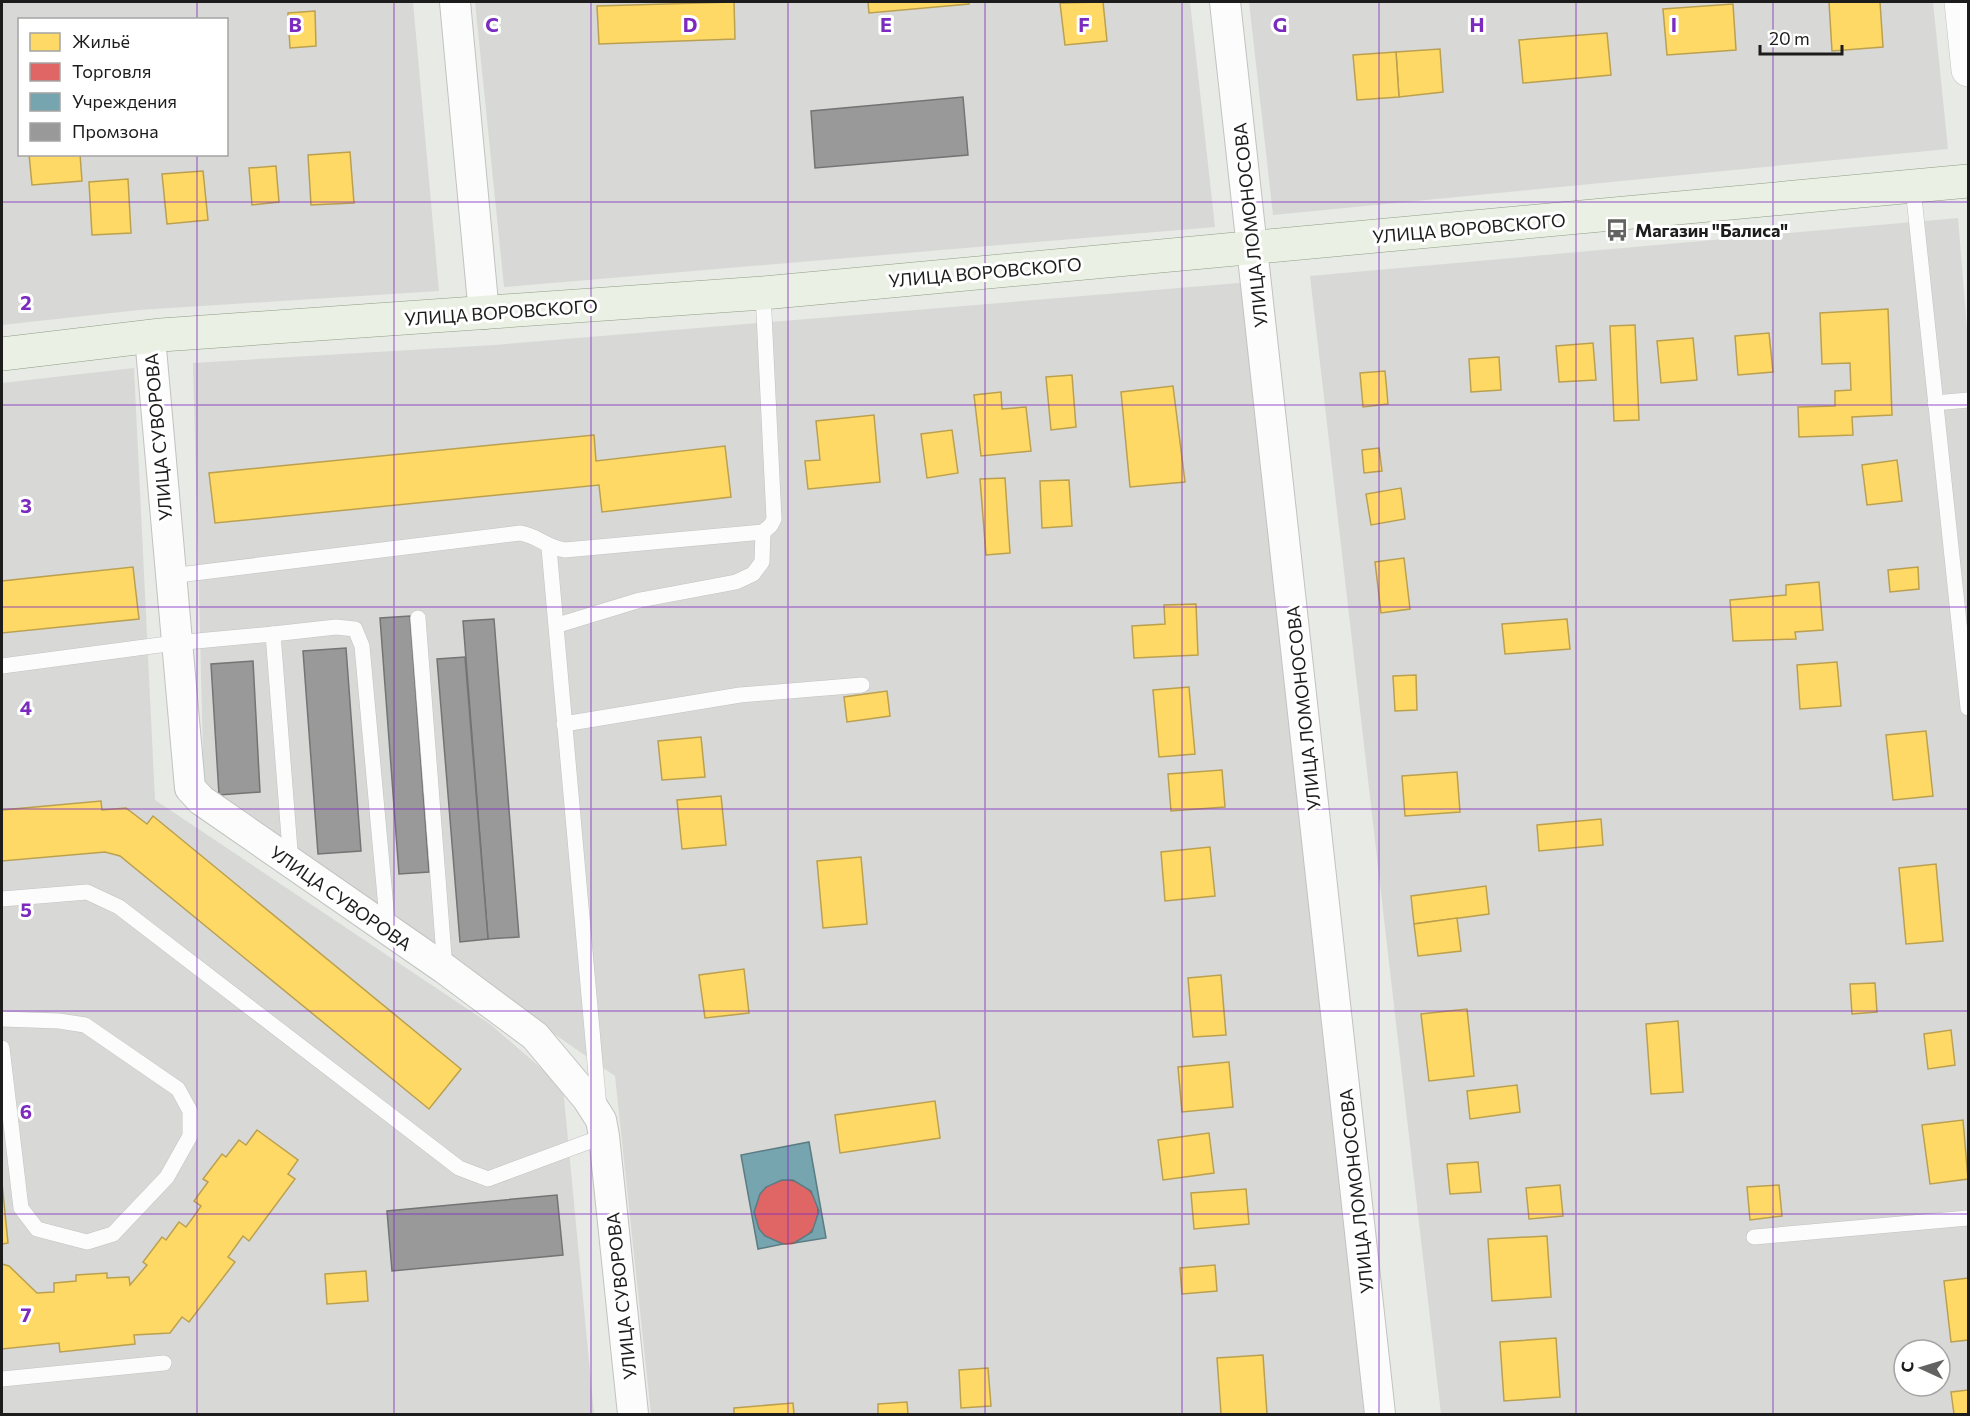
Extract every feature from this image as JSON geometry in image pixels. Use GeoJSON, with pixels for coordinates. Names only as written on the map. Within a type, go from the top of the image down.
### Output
{"type":"FeatureCollection","features":[{"type":"Feature","properties":{"kind":"main road","name":"УЛИЦА ВОРОВСКОГО"},"geometry":{"type":"LineString","coordinates":[[2,354],[150,336],[763,293],[1913,188],[1968,181]]}},
{"type":"Feature","properties":{"kind":"street"},"geometry":{"type":"LineString","coordinates":[[455,2],[484,314]]}},
{"type":"Feature","properties":{"kind":"street","name":"УЛИЦА ЛОМОНОСОВА"},"geometry":{"type":"LineString","coordinates":[[1225,2],[1380,1414]]}},
{"type":"Feature","properties":{"kind":"street"},"geometry":{"type":"LineString","coordinates":[[1961,2],[1968,70]]}},
{"type":"Feature","properties":{"kind":"street","name":"УЛИЦА СУВОРОВА"},"geometry":{"type":"LineString","coordinates":[[150,336],[175,643],[190,788],[201,801],[445,969],[535,1036],[587,1098],[602,1128],[633,1414]]}},
{"type":"Feature","properties":{"kind":"lane"},"geometry":{"type":"LineString","coordinates":[[1913,188],[1968,708]]}},
{"type":"Feature","properties":{"kind":"lane"},"geometry":{"type":"LineString","coordinates":[[170,576],[520,533],[533,535],[549,548],[565,550],[763,532],[774,519],[763,293]]}},
{"type":"Feature","properties":{"kind":"lane"},"geometry":{"type":"LineString","coordinates":[[1935,403],[1968,400]]}},
{"type":"Feature","properties":{"kind":"lane"},"geometry":{"type":"LineString","coordinates":[[558,625],[662,595],[736,582],[753,574],[762,562],[763,532]]}},
{"type":"Feature","properties":{"kind":"lane"},"geometry":{"type":"LineString","coordinates":[[2,899],[87,892],[119,907],[459,1168],[475,1176],[488,1179],[602,1128],[564,724],[558,625],[549,548]]}},
{"type":"Feature","properties":{"kind":"lane"},"geometry":{"type":"LineString","coordinates":[[418,618],[445,969]]}},
{"type":"Feature","properties":{"kind":"lane"},"geometry":{"type":"LineString","coordinates":[[2,666],[175,643],[336,627],[355,629],[362,646],[388,930]]}},
{"type":"Feature","properties":{"kind":"lane"},"geometry":{"type":"LineString","coordinates":[[273,634],[291,863]]}},
{"type":"Feature","properties":{"kind":"lane"},"geometry":{"type":"LineString","coordinates":[[564,724],[740,695],[862,685]]}},
{"type":"Feature","properties":{"kind":"lane"},"geometry":{"type":"LineString","coordinates":[[2,1019],[59,1021],[85,1025],[178,1089],[190,1110],[190,1136],[166,1176],[113,1234],[87,1242],[37,1229],[21,1208],[2,1048]]}},
{"type":"Feature","properties":{"kind":"lane"},"geometry":{"type":"LineString","coordinates":[[1754,1238],[1968,1218]]}},
{"type":"Feature","properties":{"kind":"lane"},"geometry":{"type":"LineString","coordinates":[[2,1379],[164,1363]]}},
{"type":"Feature","properties":{"kind":"shaded area"},"geometry":{"type":"Polygon","coordinates":[[[2,2],[413,2],[439,291],[139,310],[2,325],[2,2]]]}},
{"type":"Feature","properties":{"kind":"shaded area"},"geometry":{"type":"Polygon","coordinates":[[[475,2],[1190,2],[1215,227],[504,287],[475,2]]]}},
{"type":"Feature","properties":{"kind":"shaded area"},"geometry":{"type":"Polygon","coordinates":[[[1249,2],[1933,2],[1948,149],[1273,215],[1249,2]]]}},
{"type":"Feature","properties":{"kind":"shaded area"},"geometry":{"type":"Polygon","coordinates":[[[1958,218],[1968,341],[1968,1414],[1441,1414],[1310,276],[1958,218]]]}},
{"type":"Feature","properties":{"kind":"shaded area"},"geometry":{"type":"Polygon","coordinates":[[[1251,282],[1364,1414],[651,1414],[615,1076],[204,792],[193,363],[494,345],[1251,282]]]}},
{"type":"Feature","properties":{"kind":"shaded area"},"geometry":{"type":"Polygon","coordinates":[[[134,368],[155,800],[490,1024],[563,1087],[594,1414],[2,1414],[2,383],[134,368]]]}},
{"type":"Feature","properties":{"kind":"shaded area"},"geometry":{"type":"Polygon","coordinates":[[[131,1400],[132,1414],[2,1414],[131,1400]]]}},
{"type":"Feature","properties":{"kind":"building: Жильё"},"geometry":{"type":"Polygon","coordinates":[[[734,2],[735,39],[599,44],[597,6],[734,2]]]}},
{"type":"Feature","properties":{"kind":"building: Жильё"},"geometry":{"type":"Polygon","coordinates":[[[868,2],[969,2],[969,4],[869,13],[868,2]]]}},
{"type":"Feature","properties":{"kind":"building: Жильё"},"geometry":{"type":"Polygon","coordinates":[[[1103,2],[1107,41],[1065,45],[1060,3],[1103,2]]]}},
{"type":"Feature","properties":{"kind":"building: Жильё"},"geometry":{"type":"Polygon","coordinates":[[[1829,2],[1880,2],[1883,47],[1832,51],[1829,2]]]}},
{"type":"Feature","properties":{"kind":"building: Жильё"},"geometry":{"type":"Polygon","coordinates":[[[1733,4],[1736,50],[1667,55],[1663,9],[1733,4]]]}},
{"type":"Feature","properties":{"kind":"building: Жильё"},"geometry":{"type":"Polygon","coordinates":[[[315,11],[316,46],[290,48],[288,13],[315,11]]]}},
{"type":"Feature","properties":{"kind":"building: Жильё"},"geometry":{"type":"Polygon","coordinates":[[[1607,33],[1611,75],[1523,83],[1519,40],[1607,33]]]}},
{"type":"Feature","properties":{"kind":"building: Жильё"},"geometry":{"type":"Polygon","coordinates":[[[1440,49],[1443,92],[1399,97],[1396,52],[1440,49]]]}},
{"type":"Feature","properties":{"kind":"building: Жильё"},"geometry":{"type":"Polygon","coordinates":[[[1396,52],[1399,97],[1357,100],[1353,55],[1396,52]]]}},
{"type":"Feature","properties":{"kind":"building: Жильё"},"geometry":{"type":"Polygon","coordinates":[[[350,152],[354,203],[311,205],[308,155],[350,152]]]}},
{"type":"Feature","properties":{"kind":"building: Жильё"},"geometry":{"type":"Polygon","coordinates":[[[29,156],[80,156],[82,181],[32,185],[29,156]]]}},
{"type":"Feature","properties":{"kind":"building: Жильё"},"geometry":{"type":"Polygon","coordinates":[[[276,166],[279,202],[252,205],[249,168],[276,166]]]}},
{"type":"Feature","properties":{"kind":"building: Жильё"},"geometry":{"type":"Polygon","coordinates":[[[203,171],[208,220],[167,224],[162,174],[203,171]]]}},
{"type":"Feature","properties":{"kind":"building: Жильё"},"geometry":{"type":"Polygon","coordinates":[[[128,179],[131,233],[92,235],[89,182],[128,179]]]}},
{"type":"Feature","properties":{"kind":"building: Жильё"},"geometry":{"type":"Polygon","coordinates":[[[1888,309],[1892,415],[1852,417],[1853,435],[1799,437],[1798,407],[1835,406],[1835,391],[1851,390],[1850,363],[1822,364],[1820,313],[1888,309]]]}},
{"type":"Feature","properties":{"kind":"building: Жильё"},"geometry":{"type":"Polygon","coordinates":[[[1635,325],[1639,420],[1614,421],[1610,326],[1635,325]]]}},
{"type":"Feature","properties":{"kind":"building: Жильё"},"geometry":{"type":"Polygon","coordinates":[[[1769,333],[1773,372],[1738,375],[1735,336],[1769,333]]]}},
{"type":"Feature","properties":{"kind":"building: Жильё"},"geometry":{"type":"Polygon","coordinates":[[[1693,338],[1697,380],[1661,383],[1657,341],[1693,338]]]}},
{"type":"Feature","properties":{"kind":"building: Жильё"},"geometry":{"type":"Polygon","coordinates":[[[1593,343],[1596,380],[1559,382],[1556,346],[1593,343]]]}},
{"type":"Feature","properties":{"kind":"building: Жильё"},"geometry":{"type":"Polygon","coordinates":[[[1499,357],[1501,390],[1471,392],[1469,359],[1499,357]]]}},
{"type":"Feature","properties":{"kind":"building: Жильё"},"geometry":{"type":"Polygon","coordinates":[[[1385,371],[1388,404],[1363,407],[1360,373],[1385,371]]]}},
{"type":"Feature","properties":{"kind":"building: Жильё"},"geometry":{"type":"Polygon","coordinates":[[[1072,375],[1076,427],[1051,430],[1046,377],[1072,375]]]}},
{"type":"Feature","properties":{"kind":"building: Жильё"},"geometry":{"type":"Polygon","coordinates":[[[1173,386],[1185,482],[1130,487],[1121,392],[1173,386]]]}},
{"type":"Feature","properties":{"kind":"building: Жильё"},"geometry":{"type":"Polygon","coordinates":[[[1001,392],[1002,409],[1026,407],[1031,451],[981,456],[974,395],[1001,392]]]}},
{"type":"Feature","properties":{"kind":"building: Жильё"},"geometry":{"type":"Polygon","coordinates":[[[874,415],[880,482],[808,489],[805,461],[820,460],[816,421],[874,415]]]}},
{"type":"Feature","properties":{"kind":"building: Жильё"},"geometry":{"type":"Polygon","coordinates":[[[952,430],[958,473],[927,478],[921,434],[952,430]]]}},
{"type":"Feature","properties":{"kind":"building: Жильё"},"geometry":{"type":"Polygon","coordinates":[[[594,435],[596,461],[725,446],[731,497],[602,512],[599,485],[215,523],[209,473],[594,435]]]}},
{"type":"Feature","properties":{"kind":"building: Жильё"},"geometry":{"type":"Polygon","coordinates":[[[1379,448],[1382,471],[1364,473],[1362,450],[1379,448]]]}},
{"type":"Feature","properties":{"kind":"building: Жильё"},"geometry":{"type":"Polygon","coordinates":[[[1897,460],[1902,501],[1867,505],[1862,465],[1897,460]]]}},
{"type":"Feature","properties":{"kind":"building: Жильё"},"geometry":{"type":"Polygon","coordinates":[[[1005,478],[1010,553],[986,555],[980,479],[1005,478]]]}},
{"type":"Feature","properties":{"kind":"building: Жильё"},"geometry":{"type":"Polygon","coordinates":[[[1069,480],[1072,526],[1042,528],[1040,481],[1069,480]]]}},
{"type":"Feature","properties":{"kind":"building: Жильё"},"geometry":{"type":"Polygon","coordinates":[[[1401,488],[1405,519],[1371,525],[1366,494],[1401,488]]]}},
{"type":"Feature","properties":{"kind":"building: Жильё"},"geometry":{"type":"Polygon","coordinates":[[[1404,558],[1410,609],[1381,613],[1375,562],[1404,558]]]}},
{"type":"Feature","properties":{"kind":"building: Жильё"},"geometry":{"type":"Polygon","coordinates":[[[133,567],[139,619],[2,633],[2,581],[133,567]]]}},
{"type":"Feature","properties":{"kind":"building: Жильё"},"geometry":{"type":"Polygon","coordinates":[[[1918,567],[1919,589],[1890,592],[1888,570],[1918,567]]]}},
{"type":"Feature","properties":{"kind":"building: Жильё"},"geometry":{"type":"Polygon","coordinates":[[[1819,582],[1823,630],[1795,632],[1796,639],[1733,641],[1730,600],[1786,595],[1786,585],[1819,582]]]}},
{"type":"Feature","properties":{"kind":"building: Жильё"},"geometry":{"type":"Polygon","coordinates":[[[1196,604],[1198,655],[1134,658],[1132,626],[1165,624],[1164,605],[1196,604]]]}},
{"type":"Feature","properties":{"kind":"building: Жильё"},"geometry":{"type":"Polygon","coordinates":[[[1567,619],[1570,649],[1505,654],[1502,624],[1567,619]]]}},
{"type":"Feature","properties":{"kind":"building: Жильё"},"geometry":{"type":"Polygon","coordinates":[[[1837,662],[1841,706],[1800,709],[1797,665],[1837,662]]]}},
{"type":"Feature","properties":{"kind":"building: Жильё"},"geometry":{"type":"Polygon","coordinates":[[[1416,675],[1417,710],[1395,711],[1393,676],[1416,675]]]}},
{"type":"Feature","properties":{"kind":"building: Жильё"},"geometry":{"type":"Polygon","coordinates":[[[1189,687],[1195,754],[1159,757],[1153,690],[1189,687]]]}},
{"type":"Feature","properties":{"kind":"building: Жильё"},"geometry":{"type":"Polygon","coordinates":[[[887,691],[890,716],[847,722],[844,697],[887,691]]]}},
{"type":"Feature","properties":{"kind":"building: Жильё"},"geometry":{"type":"Polygon","coordinates":[[[1926,731],[1933,796],[1893,800],[1886,735],[1926,731]]]}},
{"type":"Feature","properties":{"kind":"building: Жильё"},"geometry":{"type":"Polygon","coordinates":[[[701,737],[705,777],[662,780],[658,741],[701,737]]]}},
{"type":"Feature","properties":{"kind":"building: Жильё"},"geometry":{"type":"Polygon","coordinates":[[[1222,770],[1225,807],[1171,811],[1168,774],[1222,770]]]}},
{"type":"Feature","properties":{"kind":"building: Жильё"},"geometry":{"type":"Polygon","coordinates":[[[1457,772],[1460,812],[1405,816],[1402,776],[1457,772]]]}},
{"type":"Feature","properties":{"kind":"building: Жильё"},"geometry":{"type":"Polygon","coordinates":[[[721,796],[726,845],[682,849],[677,800],[721,796]]]}},
{"type":"Feature","properties":{"kind":"building: Жильё"},"geometry":{"type":"Polygon","coordinates":[[[101,801],[102,810],[126,808],[147,824],[153,816],[461,1069],[429,1109],[120,856],[105,852],[2,861],[2,810],[101,801]]]}},
{"type":"Feature","properties":{"kind":"building: Жильё"},"geometry":{"type":"Polygon","coordinates":[[[1601,819],[1603,845],[1539,851],[1537,825],[1601,819]]]}},
{"type":"Feature","properties":{"kind":"building: Жильё"},"geometry":{"type":"Polygon","coordinates":[[[1210,847],[1215,896],[1165,901],[1161,852],[1210,847]]]}},
{"type":"Feature","properties":{"kind":"building: Жильё"},"geometry":{"type":"Polygon","coordinates":[[[861,857],[867,924],[823,928],[817,861],[861,857]]]}},
{"type":"Feature","properties":{"kind":"building: Жильё"},"geometry":{"type":"Polygon","coordinates":[[[1936,864],[1943,941],[1906,944],[1899,868],[1936,864]]]}},
{"type":"Feature","properties":{"kind":"building: Жильё"},"geometry":{"type":"Polygon","coordinates":[[[1486,886],[1489,914],[1414,924],[1411,896],[1486,886]]]}},
{"type":"Feature","properties":{"kind":"building: Жильё"},"geometry":{"type":"Polygon","coordinates":[[[1457,918],[1461,951],[1418,956],[1414,924],[1457,918]]]}},
{"type":"Feature","properties":{"kind":"building: Жильё"},"geometry":{"type":"Polygon","coordinates":[[[744,969],[749,1013],[705,1018],[699,975],[744,969]]]}},
{"type":"Feature","properties":{"kind":"building: Жильё"},"geometry":{"type":"Polygon","coordinates":[[[1221,975],[1226,1035],[1193,1037],[1188,978],[1221,975]]]}},
{"type":"Feature","properties":{"kind":"building: Жильё"},"geometry":{"type":"Polygon","coordinates":[[[1875,983],[1877,1012],[1852,1014],[1850,984],[1875,983]]]}},
{"type":"Feature","properties":{"kind":"building: Жильё"},"geometry":{"type":"Polygon","coordinates":[[[1467,1009],[1474,1076],[1429,1081],[1421,1014],[1467,1009]]]}},
{"type":"Feature","properties":{"kind":"building: Жильё"},"geometry":{"type":"Polygon","coordinates":[[[1678,1021],[1683,1092],[1651,1094],[1646,1024],[1678,1021]]]}},
{"type":"Feature","properties":{"kind":"building: Жильё"},"geometry":{"type":"Polygon","coordinates":[[[1951,1030],[1955,1065],[1928,1069],[1924,1034],[1951,1030]]]}},
{"type":"Feature","properties":{"kind":"building: Жильё"},"geometry":{"type":"Polygon","coordinates":[[[1229,1062],[1233,1107],[1182,1112],[1178,1067],[1229,1062]]]}},
{"type":"Feature","properties":{"kind":"building: Жильё"},"geometry":{"type":"Polygon","coordinates":[[[1517,1085],[1520,1112],[1470,1119],[1467,1091],[1517,1085]]]}},
{"type":"Feature","properties":{"kind":"building: Жильё"},"geometry":{"type":"Polygon","coordinates":[[[935,1101],[940,1138],[840,1153],[835,1115],[935,1101]]]}},
{"type":"Feature","properties":{"kind":"building: Жильё"},"geometry":{"type":"Polygon","coordinates":[[[1963,1120],[1968,1179],[1930,1184],[1922,1125],[1963,1120]]]}},
{"type":"Feature","properties":{"kind":"building: Жильё"},"geometry":{"type":"Polygon","coordinates":[[[257,1130],[298,1160],[288,1174],[295,1179],[249,1241],[243,1236],[228,1257],[235,1262],[189,1322],[182,1317],[170,1333],[134,1335],[135,1344],[60,1352],[59,1343],[2,1349],[2,1264],[9,1266],[37,1293],[54,1292],[54,1283],[76,1281],[76,1275],[107,1273],[107,1278],[129,1277],[130,1285],[147,1265],[143,1262],[162,1237],[166,1240],[179,1222],[186,1227],[197,1212],[201,1206],[194,1201],[208,1182],[203,1179],[222,1154],[226,1157],[239,1140],[246,1145],[257,1130]]]}},
{"type":"Feature","properties":{"kind":"building: Жильё"},"geometry":{"type":"Polygon","coordinates":[[[1209,1133],[1214,1173],[1163,1180],[1158,1140],[1209,1133]]]}},
{"type":"Feature","properties":{"kind":"building: Жильё"},"geometry":{"type":"Polygon","coordinates":[[[1478,1162],[1481,1192],[1450,1194],[1447,1164],[1478,1162]]]}},
{"type":"Feature","properties":{"kind":"building: Жильё"},"geometry":{"type":"Polygon","coordinates":[[[2,1183],[8,1243],[2,1244],[2,1183]]]}},
{"type":"Feature","properties":{"kind":"building: Жильё"},"geometry":{"type":"Polygon","coordinates":[[[1560,1185],[1563,1216],[1529,1219],[1526,1188],[1560,1185]]]}},
{"type":"Feature","properties":{"kind":"building: Жильё"},"geometry":{"type":"Polygon","coordinates":[[[1779,1185],[1782,1216],[1750,1220],[1747,1187],[1779,1185]]]}},
{"type":"Feature","properties":{"kind":"building: Жильё"},"geometry":{"type":"Polygon","coordinates":[[[1246,1189],[1249,1224],[1194,1229],[1191,1193],[1246,1189]]]}},
{"type":"Feature","properties":{"kind":"building: Жильё"},"geometry":{"type":"Polygon","coordinates":[[[1547,1236],[1551,1297],[1492,1301],[1488,1239],[1547,1236]]]}},
{"type":"Feature","properties":{"kind":"building: Жильё"},"geometry":{"type":"Polygon","coordinates":[[[1215,1265],[1217,1291],[1182,1294],[1180,1268],[1215,1265]]]}},
{"type":"Feature","properties":{"kind":"building: Жильё"},"geometry":{"type":"Polygon","coordinates":[[[366,1271],[368,1301],[327,1304],[325,1274],[366,1271]]]}},
{"type":"Feature","properties":{"kind":"building: Жильё"},"geometry":{"type":"Polygon","coordinates":[[[1968,1278],[1968,1340],[1952,1342],[1944,1281],[1968,1278]]]}},
{"type":"Feature","properties":{"kind":"building: Жильё"},"geometry":{"type":"Polygon","coordinates":[[[1556,1338],[1560,1397],[1504,1401],[1500,1342],[1556,1338]]]}},
{"type":"Feature","properties":{"kind":"building: Жильё"},"geometry":{"type":"Polygon","coordinates":[[[1263,1355],[1267,1414],[1221,1414],[1217,1358],[1263,1355]]]}},
{"type":"Feature","properties":{"kind":"building: Жильё"},"geometry":{"type":"Polygon","coordinates":[[[988,1368],[991,1406],[961,1408],[959,1370],[988,1368]]]}},
{"type":"Feature","properties":{"kind":"building: Жильё"},"geometry":{"type":"Polygon","coordinates":[[[1968,1390],[1968,1414],[1954,1414],[1952,1392],[1968,1390]]]}},
{"type":"Feature","properties":{"kind":"building: Жильё"},"geometry":{"type":"Polygon","coordinates":[[[907,1402],[908,1414],[878,1414],[878,1404],[907,1402]]]}},
{"type":"Feature","properties":{"kind":"building: Жильё"},"geometry":{"type":"Polygon","coordinates":[[[793,1403],[794,1414],[734,1414],[734,1408],[793,1403]]]}},
{"type":"Feature","properties":{"kind":"building: Торговля"},"geometry":{"type":"Polygon","coordinates":[[[786,1180],[798,1182],[809,1189],[816,1200],[818,1212],[816,1224],[809,1235],[798,1242],[786,1244],[774,1242],[763,1235],[756,1224],[754,1212],[756,1200],[763,1189],[774,1182],[786,1180]]]}},
{"type":"Feature","properties":{"kind":"building: Учреждения"},"geometry":{"type":"Polygon","coordinates":[[[809,1142],[826,1238],[794,1243],[812,1232],[819,1211],[811,1191],[793,1180],[782,1180],[766,1187],[760,1194],[754,1212],[759,1229],[765,1236],[783,1244],[758,1249],[741,1155],[809,1142]]]}},
{"type":"Feature","properties":{"kind":"building: Промзона"},"geometry":{"type":"Polygon","coordinates":[[[963,97],[968,155],[815,168],[811,111],[963,97]]]}},
{"type":"Feature","properties":{"kind":"building: Промзона"},"geometry":{"type":"Polygon","coordinates":[[[410,616],[429,872],[399,874],[380,618],[410,616]]]}},
{"type":"Feature","properties":{"kind":"building: Промзона"},"geometry":{"type":"Polygon","coordinates":[[[494,619],[519,937],[488,939],[463,621],[494,619]]]}},
{"type":"Feature","properties":{"kind":"building: Промзона"},"geometry":{"type":"Polygon","coordinates":[[[346,648],[361,851],[318,854],[303,651],[346,648]]]}},
{"type":"Feature","properties":{"kind":"building: Промзона"},"geometry":{"type":"Polygon","coordinates":[[[465,657],[488,939],[460,942],[437,659],[465,657]]]}},
{"type":"Feature","properties":{"kind":"building: Промзона"},"geometry":{"type":"Polygon","coordinates":[[[253,661],[260,792],[219,795],[211,664],[253,661]]]}},
{"type":"Feature","properties":{"kind":"building: Промзона"},"geometry":{"type":"Polygon","coordinates":[[[557,1195],[563,1255],[392,1271],[387,1211],[557,1195]]]}},
{"type":"Feature","properties":{"kind":"place","name":"Магазин \"Балиса\""},"geometry":{"type":"Point","coordinates":[1617,230]}}]}
